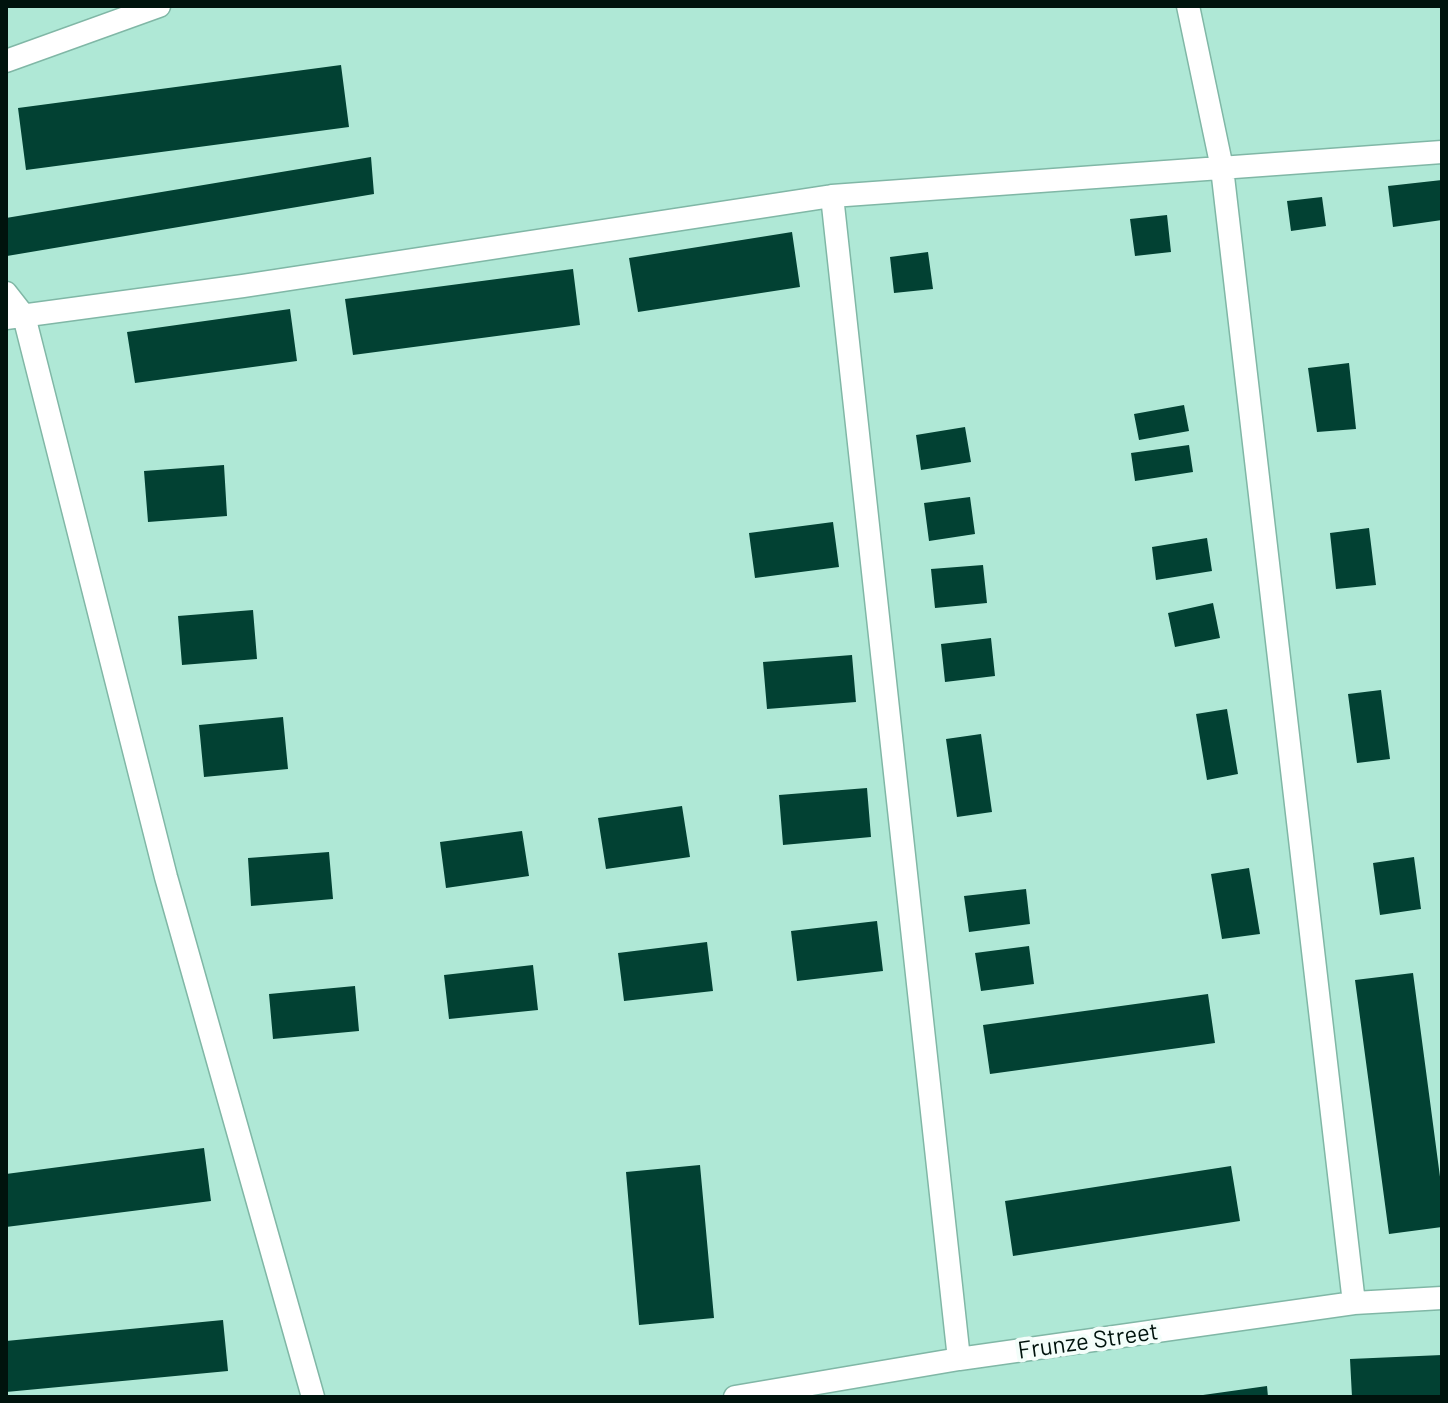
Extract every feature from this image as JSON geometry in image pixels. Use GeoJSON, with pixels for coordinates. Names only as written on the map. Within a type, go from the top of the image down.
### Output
{"type":"FeatureCollection","features":[{"type":"Feature","properties":{"kind":"street"},"geometry":{"type":"LineString","coordinates":[[6,61],[159,6]]}},
{"type":"Feature","properties":{"kind":"street"},"geometry":{"type":"LineString","coordinates":[[1188,6],[1222,168],[1354,1303]]}},
{"type":"Feature","properties":{"kind":"street"},"geometry":{"type":"LineString","coordinates":[[15,317],[832,196],[1442,152]]}},
{"type":"Feature","properties":{"kind":"street"},"geometry":{"type":"LineString","coordinates":[[832,196],[959,1359]]}},
{"type":"Feature","properties":{"kind":"street"},"geometry":{"type":"LineString","coordinates":[[6,293],[313,1397]]}},
{"type":"Feature","properties":{"kind":"street","name":"Frunze Street"},"geometry":{"type":"LineString","coordinates":[[735,1397],[959,1359],[1354,1303],[1442,1298]]}},
{"type":"Feature","properties":{"kind":"building"},"geometry":{"type":"Polygon","coordinates":[[[341,65],[349,127],[26,170],[18,108],[341,65]]]}},
{"type":"Feature","properties":{"kind":"building"},"geometry":{"type":"Polygon","coordinates":[[[371,157],[374,194],[7,256],[6,218],[371,157]]]}},
{"type":"Feature","properties":{"kind":"building"},"geometry":{"type":"Polygon","coordinates":[[[1442,180],[1442,220],[1393,227],[1388,186],[1442,180]]]}},
{"type":"Feature","properties":{"kind":"building"},"geometry":{"type":"Polygon","coordinates":[[[1322,197],[1326,226],[1291,231],[1287,201],[1322,197]]]}},
{"type":"Feature","properties":{"kind":"building"},"geometry":{"type":"Polygon","coordinates":[[[1167,215],[1171,252],[1135,256],[1130,219],[1167,215]]]}},
{"type":"Feature","properties":{"kind":"building"},"geometry":{"type":"Polygon","coordinates":[[[792,232],[800,287],[638,312],[629,258],[792,232]]]}},
{"type":"Feature","properties":{"kind":"building"},"geometry":{"type":"Polygon","coordinates":[[[928,252],[933,289],[894,293],[890,257],[928,252]]]}},
{"type":"Feature","properties":{"kind":"building"},"geometry":{"type":"Polygon","coordinates":[[[573,269],[580,325],[353,355],[345,299],[573,269]]]}},
{"type":"Feature","properties":{"kind":"building"},"geometry":{"type":"Polygon","coordinates":[[[290,309],[297,361],[135,383],[127,332],[290,309]]]}},
{"type":"Feature","properties":{"kind":"building"},"geometry":{"type":"Polygon","coordinates":[[[1349,363],[1356,429],[1317,432],[1308,368],[1349,363]]]}},
{"type":"Feature","properties":{"kind":"building"},"geometry":{"type":"Polygon","coordinates":[[[1184,405],[1189,431],[1139,440],[1134,414],[1184,405]]]}},
{"type":"Feature","properties":{"kind":"building"},"geometry":{"type":"Polygon","coordinates":[[[965,427],[971,462],[921,470],[916,435],[965,427]]]}},
{"type":"Feature","properties":{"kind":"building"},"geometry":{"type":"Polygon","coordinates":[[[1189,445],[1193,472],[1135,481],[1131,453],[1189,445]]]}},
{"type":"Feature","properties":{"kind":"building"},"geometry":{"type":"Polygon","coordinates":[[[224,465],[227,516],[148,522],[144,471],[224,465]]]}},
{"type":"Feature","properties":{"kind":"building"},"geometry":{"type":"Polygon","coordinates":[[[970,497],[975,534],[929,541],[924,503],[970,497]]]}},
{"type":"Feature","properties":{"kind":"building"},"geometry":{"type":"Polygon","coordinates":[[[833,522],[839,567],[755,578],[749,533],[833,522]]]}},
{"type":"Feature","properties":{"kind":"building"},"geometry":{"type":"Polygon","coordinates":[[[1369,528],[1376,585],[1336,589],[1330,533],[1369,528]]]}},
{"type":"Feature","properties":{"kind":"building"},"geometry":{"type":"Polygon","coordinates":[[[1207,538],[1212,571],[1156,580],[1152,547],[1207,538]]]}},
{"type":"Feature","properties":{"kind":"building"},"geometry":{"type":"Polygon","coordinates":[[[983,565],[987,603],[935,608],[931,569],[983,565]]]}},
{"type":"Feature","properties":{"kind":"building"},"geometry":{"type":"Polygon","coordinates":[[[1213,603],[1220,638],[1175,647],[1168,613],[1213,603]]]}},
{"type":"Feature","properties":{"kind":"building"},"geometry":{"type":"Polygon","coordinates":[[[253,610],[257,659],[182,665],[178,616],[253,610]]]}},
{"type":"Feature","properties":{"kind":"building"},"geometry":{"type":"Polygon","coordinates":[[[991,638],[995,676],[945,682],[941,644],[991,638]]]}},
{"type":"Feature","properties":{"kind":"building"},"geometry":{"type":"Polygon","coordinates":[[[852,655],[856,702],[767,709],[763,662],[852,655]]]}},
{"type":"Feature","properties":{"kind":"building"},"geometry":{"type":"Polygon","coordinates":[[[1381,690],[1390,759],[1357,763],[1348,694],[1381,690]]]}},
{"type":"Feature","properties":{"kind":"building"},"geometry":{"type":"Polygon","coordinates":[[[1227,709],[1238,774],[1207,780],[1196,714],[1227,709]]]}},
{"type":"Feature","properties":{"kind":"building"},"geometry":{"type":"Polygon","coordinates":[[[283,717],[288,769],[204,777],[199,725],[283,717]]]}},
{"type":"Feature","properties":{"kind":"building"},"geometry":{"type":"Polygon","coordinates":[[[981,734],[992,812],[957,817],[946,739],[981,734]]]}},
{"type":"Feature","properties":{"kind":"building"},"geometry":{"type":"Polygon","coordinates":[[[867,788],[871,837],[783,845],[779,795],[867,788]]]}},
{"type":"Feature","properties":{"kind":"building"},"geometry":{"type":"Polygon","coordinates":[[[682,806],[690,857],[606,869],[598,818],[682,806]]]}},
{"type":"Feature","properties":{"kind":"building"},"geometry":{"type":"Polygon","coordinates":[[[522,831],[529,876],[446,888],[440,842],[522,831]]]}},
{"type":"Feature","properties":{"kind":"building"},"geometry":{"type":"Polygon","coordinates":[[[329,852],[333,899],[251,906],[248,858],[329,852]]]}},
{"type":"Feature","properties":{"kind":"building"},"geometry":{"type":"Polygon","coordinates":[[[1414,857],[1421,909],[1380,915],[1373,863],[1414,857]]]}},
{"type":"Feature","properties":{"kind":"building"},"geometry":{"type":"Polygon","coordinates":[[[1249,868],[1260,934],[1222,939],[1211,874],[1249,868]]]}},
{"type":"Feature","properties":{"kind":"building"},"geometry":{"type":"Polygon","coordinates":[[[1026,889],[1030,924],[969,932],[964,896],[1026,889]]]}},
{"type":"Feature","properties":{"kind":"building"},"geometry":{"type":"Polygon","coordinates":[[[877,921],[883,971],[797,981],[791,931],[877,921]]]}},
{"type":"Feature","properties":{"kind":"building"},"geometry":{"type":"Polygon","coordinates":[[[707,942],[713,991],[624,1001],[618,953],[707,942]]]}},
{"type":"Feature","properties":{"kind":"building"},"geometry":{"type":"Polygon","coordinates":[[[1029,946],[1034,984],[981,991],[975,953],[1029,946]]]}},
{"type":"Feature","properties":{"kind":"building"},"geometry":{"type":"Polygon","coordinates":[[[533,965],[538,1010],[449,1019],[444,975],[533,965]]]}},
{"type":"Feature","properties":{"kind":"building"},"geometry":{"type":"Polygon","coordinates":[[[1413,973],[1442,1192],[1442,1227],[1389,1234],[1355,980],[1413,973]]]}},
{"type":"Feature","properties":{"kind":"building"},"geometry":{"type":"Polygon","coordinates":[[[355,986],[359,1031],[273,1039],[269,994],[355,986]]]}},
{"type":"Feature","properties":{"kind":"building"},"geometry":{"type":"Polygon","coordinates":[[[1208,994],[1215,1043],[990,1074],[983,1025],[1208,994]]]}},
{"type":"Feature","properties":{"kind":"building"},"geometry":{"type":"Polygon","coordinates":[[[204,1148],[211,1201],[6,1227],[6,1174],[204,1148]]]}},
{"type":"Feature","properties":{"kind":"building"},"geometry":{"type":"Polygon","coordinates":[[[700,1165],[714,1318],[639,1325],[626,1172],[700,1165]]]}},
{"type":"Feature","properties":{"kind":"building"},"geometry":{"type":"Polygon","coordinates":[[[1231,1166],[1240,1221],[1013,1256],[1005,1201],[1231,1166]]]}},
{"type":"Feature","properties":{"kind":"building"},"geometry":{"type":"Polygon","coordinates":[[[223,1320],[228,1371],[6,1392],[6,1341],[223,1320]]]}},
{"type":"Feature","properties":{"kind":"building"},"geometry":{"type":"Polygon","coordinates":[[[1442,1355],[1442,1397],[1352,1397],[1350,1359],[1442,1355]]]}},
{"type":"Feature","properties":{"kind":"building"},"geometry":{"type":"Polygon","coordinates":[[[1267,1386],[1268,1397],[1203,1397],[1203,1395],[1267,1386]]]}}]}
